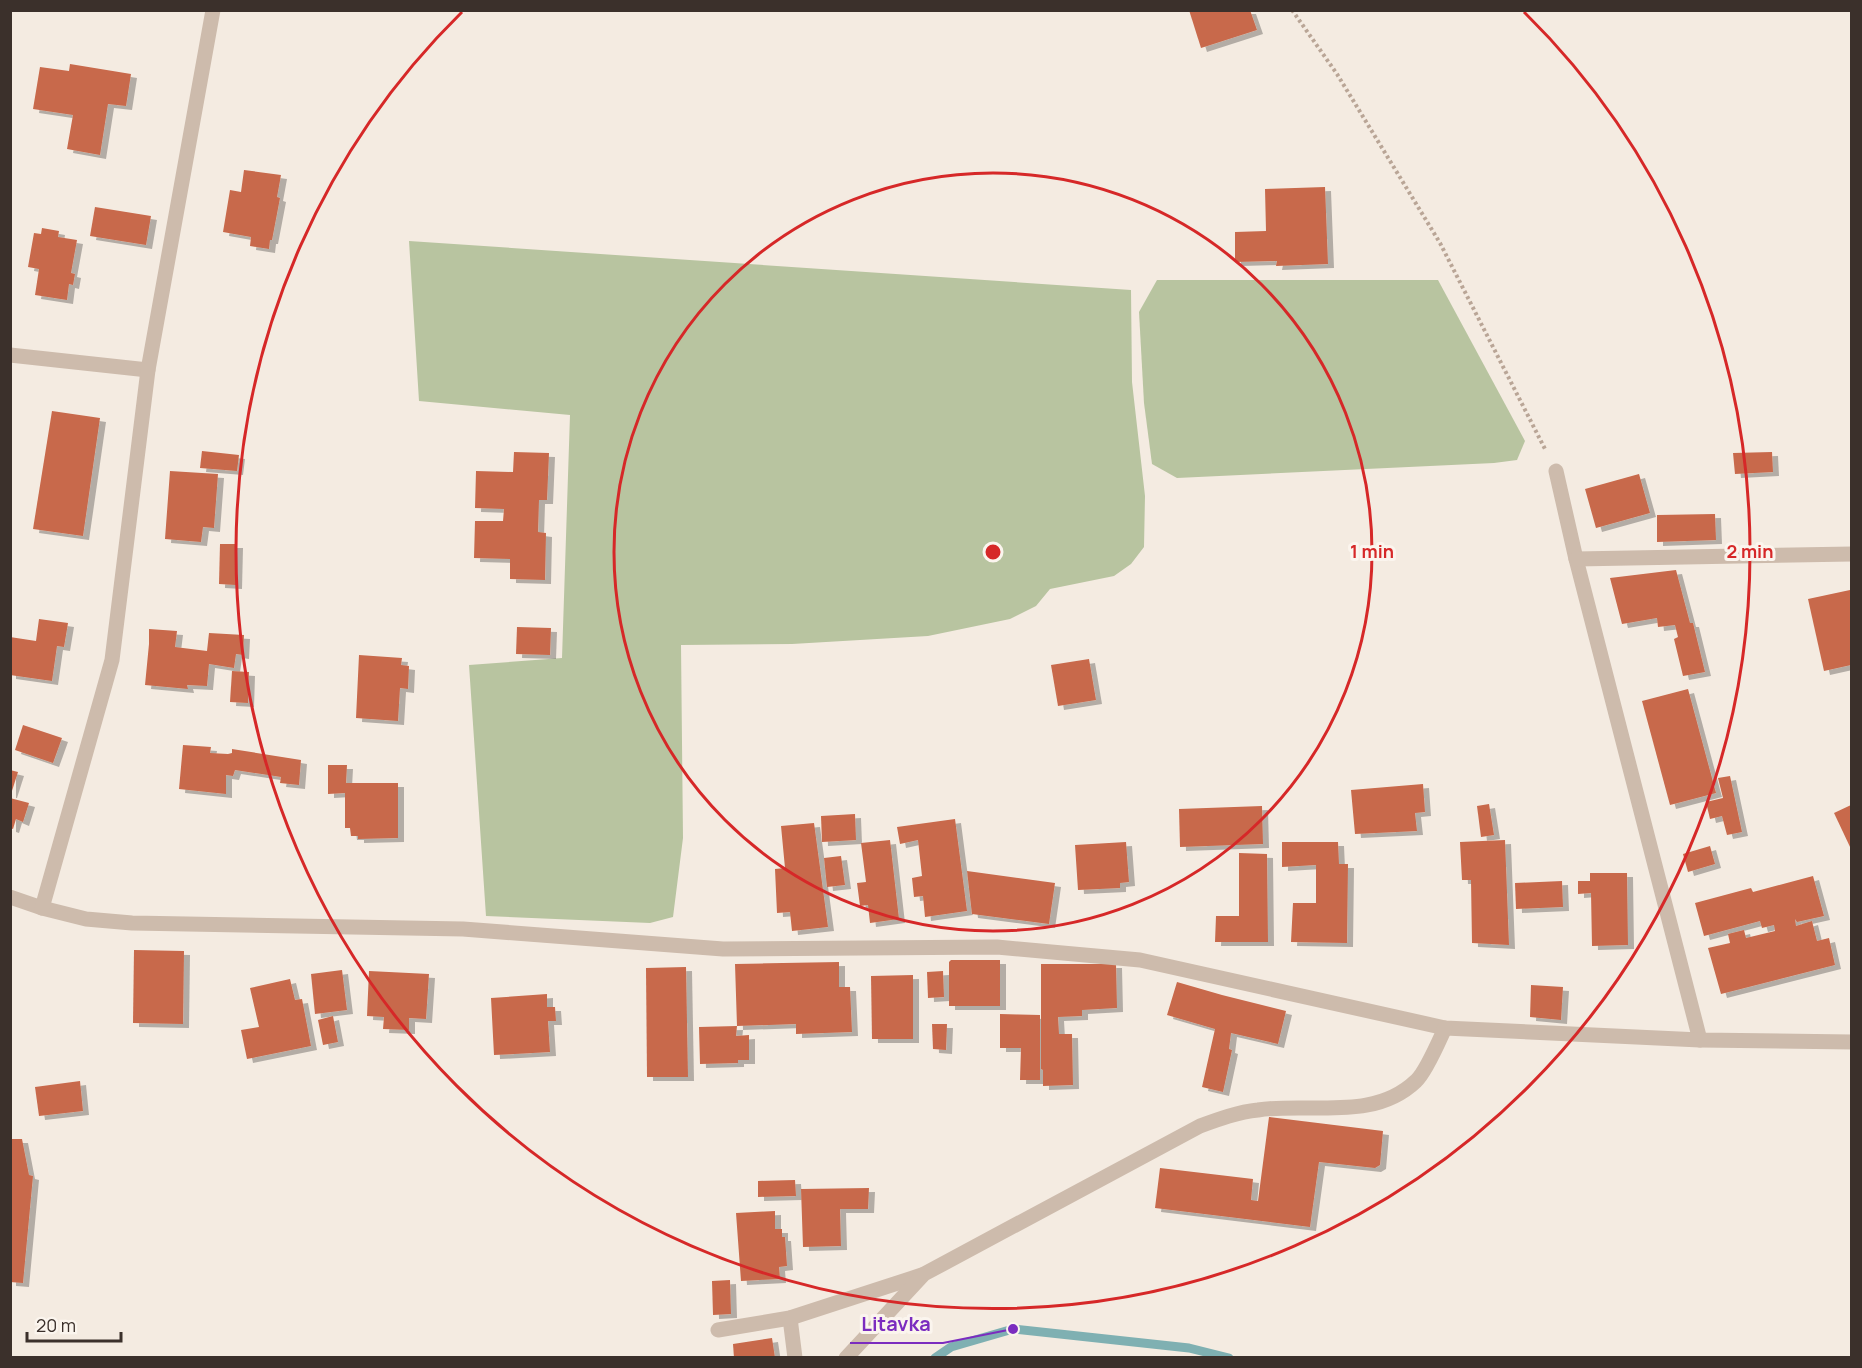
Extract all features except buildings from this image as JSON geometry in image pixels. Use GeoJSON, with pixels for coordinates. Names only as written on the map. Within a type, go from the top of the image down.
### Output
{"type":"FeatureCollection","features":[{"type":"Feature","properties":{"kind":"street"},"geometry":{"type":"LineString","coordinates":[[42,908],[112,660],[148,370],[213,10]]}},
{"type":"Feature","properties":{"kind":"street"},"geometry":{"type":"LineString","coordinates":[[10,355],[148,370]]}},
{"type":"Feature","properties":{"kind":"street"},"geometry":{"type":"LineString","coordinates":[[1556,471],[1576,559],[1700,1040]]}},
{"type":"Feature","properties":{"kind":"street"},"geometry":{"type":"LineString","coordinates":[[1576,559],[1851,554]]}},
{"type":"Feature","properties":{"kind":"street"},"geometry":{"type":"LineString","coordinates":[[10,897],[86,919],[132,923],[464,929],[723,949],[998,947],[1140,960],[1446,1028],[1700,1040],[1851,1042]]}},
{"type":"Feature","properties":{"kind":"street"},"geometry":{"type":"LineString","coordinates":[[718,1329],[790,1318],[924,1274],[1200,1126],[1229,1115],[1260,1109],[1365,1107],[1394,1097],[1418,1080],[1446,1028]]}},
{"type":"Feature","properties":{"kind":"street"},"geometry":{"type":"LineString","coordinates":[[846,1358],[924,1274]]}},
{"type":"Feature","properties":{"kind":"street"},"geometry":{"type":"LineString","coordinates":[[790,1318],[795,1358]]}},
{"type":"Feature","properties":{"kind":"path"},"geometry":{"type":"LineString","coordinates":[[1292,10],[1337,74],[1440,243],[1556,471]]}},
{"type":"Feature","properties":{"kind":"green space"},"geometry":{"type":"Polygon","coordinates":[[[409,241],[1131,290],[1132,382],[1145,496],[1144,547],[1131,564],[1114,576],[1050,589],[1036,606],[1010,619],[928,636],[792,644],[681,645],[683,838],[673,917],[650,923],[486,916],[469,665],[562,658],[570,415],[419,401],[409,241]]]}},
{"type":"Feature","properties":{"kind":"green space"},"geometry":{"type":"Polygon","coordinates":[[[1157,280],[1438,280],[1525,441],[1517,460],[1177,478],[1152,464],[1144,403],[1139,312],[1157,280]]]}},
{"type":"Feature","properties":{"kind":"waterway"},"geometry":{"type":"LineString","coordinates":[[935,1358],[951,1347],[1013,1329],[1189,1348],[1229,1358]]}},
{"type":"Feature","properties":{"kind":"place","name":"Litavka"},"geometry":{"type":"Point","coordinates":[1013,1329]}}]}
